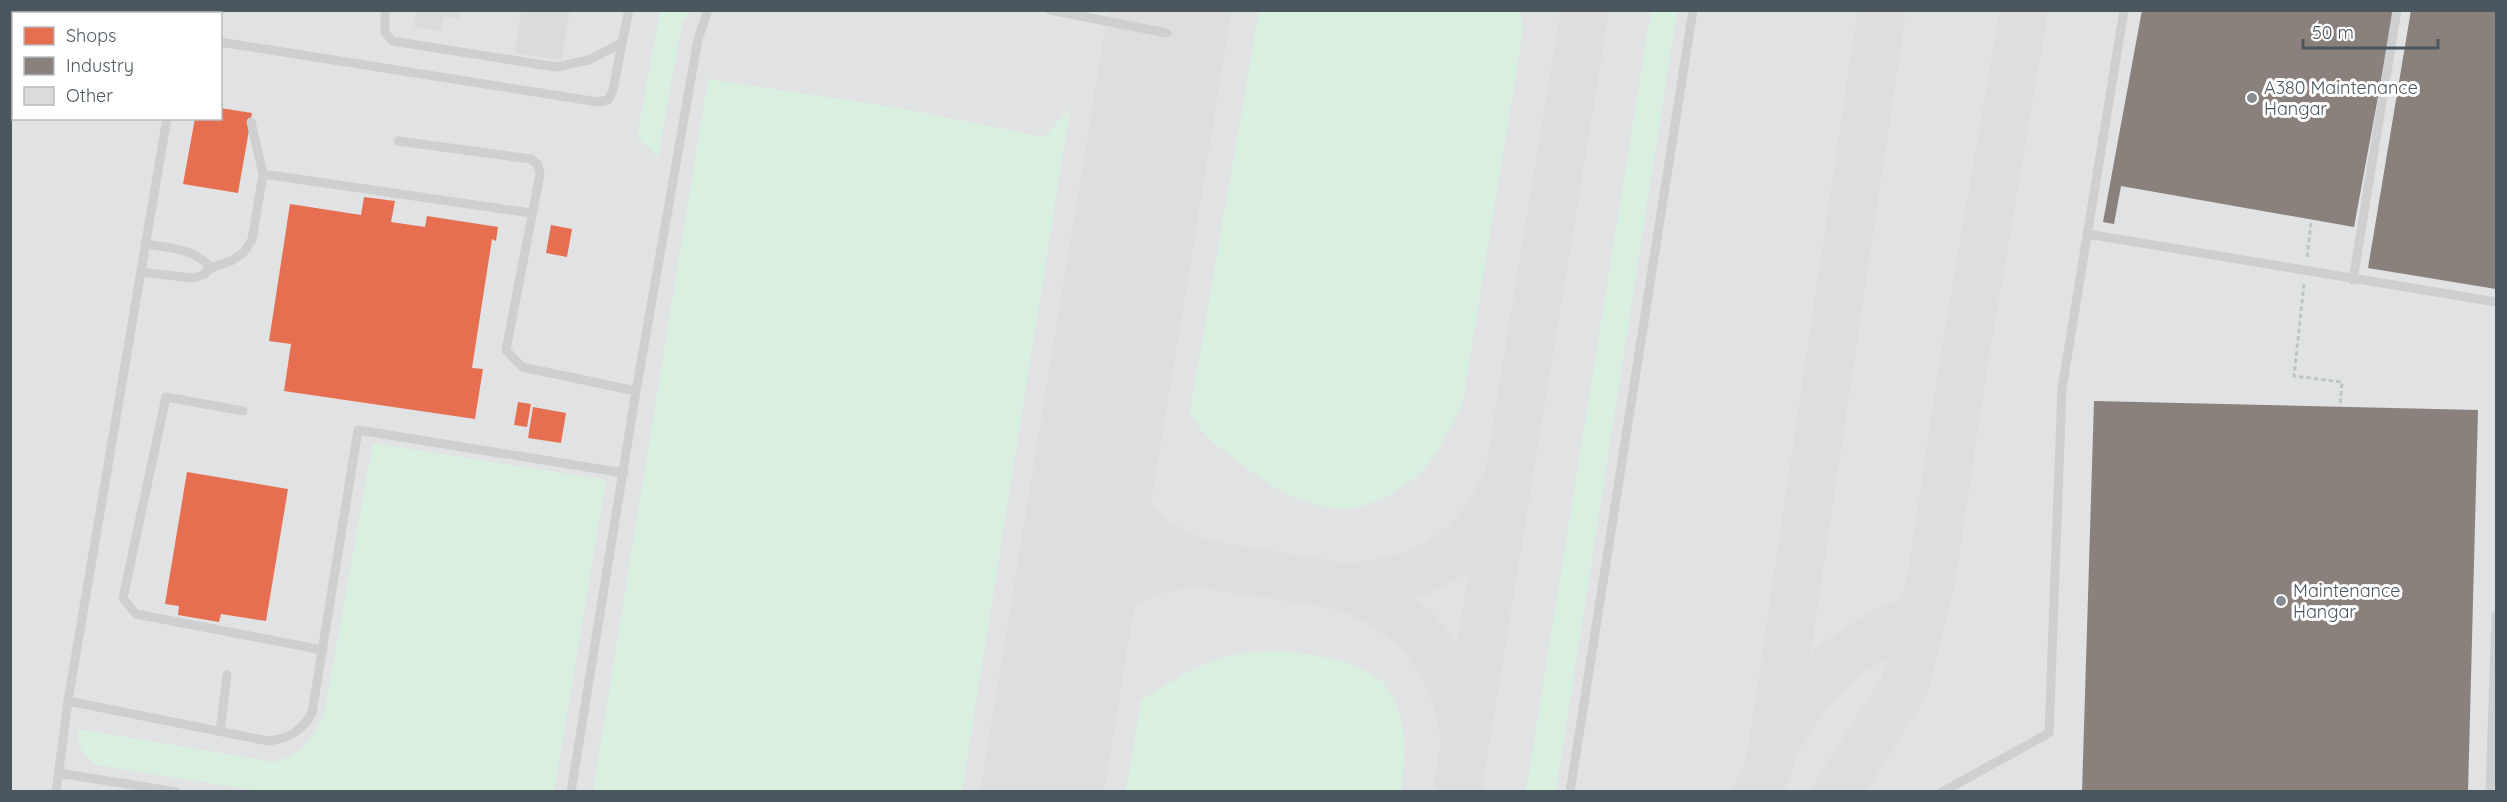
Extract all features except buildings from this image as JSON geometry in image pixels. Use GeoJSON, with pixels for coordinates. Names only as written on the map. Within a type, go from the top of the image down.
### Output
{"type":"FeatureCollection","features":[{"type":"Feature","properties":{"kind":"lane"},"geometry":{"type":"LineString","coordinates":[[385,10],[385,32],[393,41],[556,67],[588,60],[622,43]]}},
{"type":"Feature","properties":{"kind":"lane"},"geometry":{"type":"LineString","coordinates":[[222,42],[598,102],[608,100],[613,90],[629,10]]}},
{"type":"Feature","properties":{"kind":"lane"},"geometry":{"type":"LineString","coordinates":[[572,792],[636,391],[698,39],[708,10]]}},
{"type":"Feature","properties":{"kind":"lane"},"geometry":{"type":"LineString","coordinates":[[1050,10],[1167,33]]}},
{"type":"Feature","properties":{"kind":"lane"},"geometry":{"type":"LineString","coordinates":[[1570,792],[1693,10]]}},
{"type":"Feature","properties":{"kind":"lane"},"geometry":{"type":"LineString","coordinates":[[1942,792],[2049,733],[2062,389],[2124,10]]}},
{"type":"Feature","properties":{"kind":"lane"},"geometry":{"type":"LineString","coordinates":[[2353,280],[2397,10]]}},
{"type":"Feature","properties":{"kind":"lane"},"geometry":{"type":"LineString","coordinates":[[56,792],[68,701],[166,120]]}},
{"type":"Feature","properties":{"kind":"lane"},"geometry":{"type":"LineString","coordinates":[[141,272],[192,278],[203,275],[211,268],[231,261],[243,253],[252,240],[263,174],[251,122]]}},
{"type":"Feature","properties":{"kind":"lane"},"geometry":{"type":"LineString","coordinates":[[398,141],[531,159],[538,165],[540,174],[506,350],[522,367],[636,391]]}},
{"type":"Feature","properties":{"kind":"lane"},"geometry":{"type":"LineString","coordinates":[[263,174],[531,213]]}},
{"type":"Feature","properties":{"kind":"lane"},"geometry":{"type":"LineString","coordinates":[[2087,234],[2496,302]]}},
{"type":"Feature","properties":{"kind":"lane"},"geometry":{"type":"LineString","coordinates":[[145,244],[190,251],[203,259],[211,268]]}},
{"type":"Feature","properties":{"kind":"lane"},"geometry":{"type":"LineString","coordinates":[[243,411],[166,397],[123,598],[136,614],[323,651]]}},
{"type":"Feature","properties":{"kind":"lane"},"geometry":{"type":"LineString","coordinates":[[68,701],[268,741],[283,739],[305,725],[312,713],[358,430],[624,473]]}},
{"type":"Feature","properties":{"kind":"lane"},"geometry":{"type":"LineString","coordinates":[[2490,792],[2496,616]]}},
{"type":"Feature","properties":{"kind":"lane"},"geometry":{"type":"LineString","coordinates":[[220,730],[227,675]]}},
{"type":"Feature","properties":{"kind":"lane"},"geometry":{"type":"LineString","coordinates":[[59,773],[176,792]]}},
{"type":"Feature","properties":{"kind":"path"},"geometry":{"type":"LineString","coordinates":[[2307,258],[2311,223]]}},
{"type":"Feature","properties":{"kind":"path"},"geometry":{"type":"LineString","coordinates":[[2305,282],[2294,376],[2342,382],[2340,407]]}},
{"type":"Feature","properties":{"kind":"shaded area"},"geometry":{"type":"Polygon","coordinates":[[[10,11],[2496,11],[2496,791],[11,791],[10,11]]]}},
{"type":"Feature","properties":{"kind":"green space"},"geometry":{"type":"Polygon","coordinates":[[[660,11],[691,11],[682,23],[658,157],[637,137],[660,11]]]}},
{"type":"Feature","properties":{"kind":"green space"},"geometry":{"type":"Polygon","coordinates":[[[1259,11],[1520,11],[1523,30],[1462,406],[1446,437],[1419,474],[1387,496],[1363,506],[1327,508],[1303,501],[1268,483],[1216,444],[1201,429],[1190,412],[1259,11]]]}},
{"type":"Feature","properties":{"kind":"green space"},"geometry":{"type":"Polygon","coordinates":[[[1651,11],[1677,11],[1556,791],[1526,791],[1651,11]]]}},
{"type":"Feature","properties":{"kind":"green space"},"geometry":{"type":"Polygon","coordinates":[[[708,79],[894,107],[1044,137],[1070,109],[962,791],[593,791],[708,79]]]}},
{"type":"Feature","properties":{"kind":"green space"},"geometry":{"type":"Polygon","coordinates":[[[373,443],[606,480],[554,791],[257,791],[96,765],[91,761],[84,754],[80,745],[78,729],[274,762],[293,755],[305,745],[324,714],[373,443]]]}},
{"type":"Feature","properties":{"kind":"green space"},"geometry":{"type":"Polygon","coordinates":[[[1283,651],[1346,662],[1368,672],[1385,685],[1396,703],[1403,726],[1404,755],[1401,791],[1126,791],[1141,700],[1189,672],[1214,661],[1245,653],[1283,651]]]}},
{"type":"Feature","properties":{"kind":"taxiway"},"geometry":{"type":"LineString","coordinates":[[1457,792],[1585,10]]}},
{"type":"Feature","properties":{"kind":"taxiway"},"geometry":{"type":"LineString","coordinates":[[1757,792],[1768,769],[1772,751],[1882,10]]}},
{"type":"Feature","properties":{"kind":"taxiway"},"geometry":{"type":"LineString","coordinates":[[1837,792],[1904,687],[1931,581],[1964,361],[2024,10]]}},
{"type":"Feature","properties":{"kind":"taxiway"},"geometry":{"type":"LineString","coordinates":[[1061,669],[1085,625],[1115,592],[1133,580],[1154,571],[1203,564],[1154,540],[1138,526],[1126,510],[1112,471],[1103,418]]}},
{"type":"Feature","properties":{"kind":"taxiway"},"geometry":{"type":"LineString","coordinates":[[1463,730],[1458,703],[1449,680],[1438,658],[1425,640],[1389,609],[1342,586],[1391,581],[1437,563],[1475,533],[1501,490]]}},
{"type":"Feature","properties":{"kind":"taxiway"},"geometry":{"type":"LineString","coordinates":[[1203,564],[1342,586]]}},
{"type":"Feature","properties":{"kind":"taxiway"},"geometry":{"type":"LineString","coordinates":[[1778,740],[1803,700],[1834,666],[1852,651],[1872,639],[1915,619]]}},
{"type":"Feature","properties":{"kind":"runway"},"geometry":{"type":"LineString","coordinates":[[1042,792],[1170,10]]}},
{"type":"Feature","properties":{"kind":"place","name":"A380 Maintenance Hangar"},"geometry":{"type":"Point","coordinates":[2252,98]}},
{"type":"Feature","properties":{"kind":"place","name":"Maintenance Hangar"},"geometry":{"type":"Point","coordinates":[2281,601]}}]}
